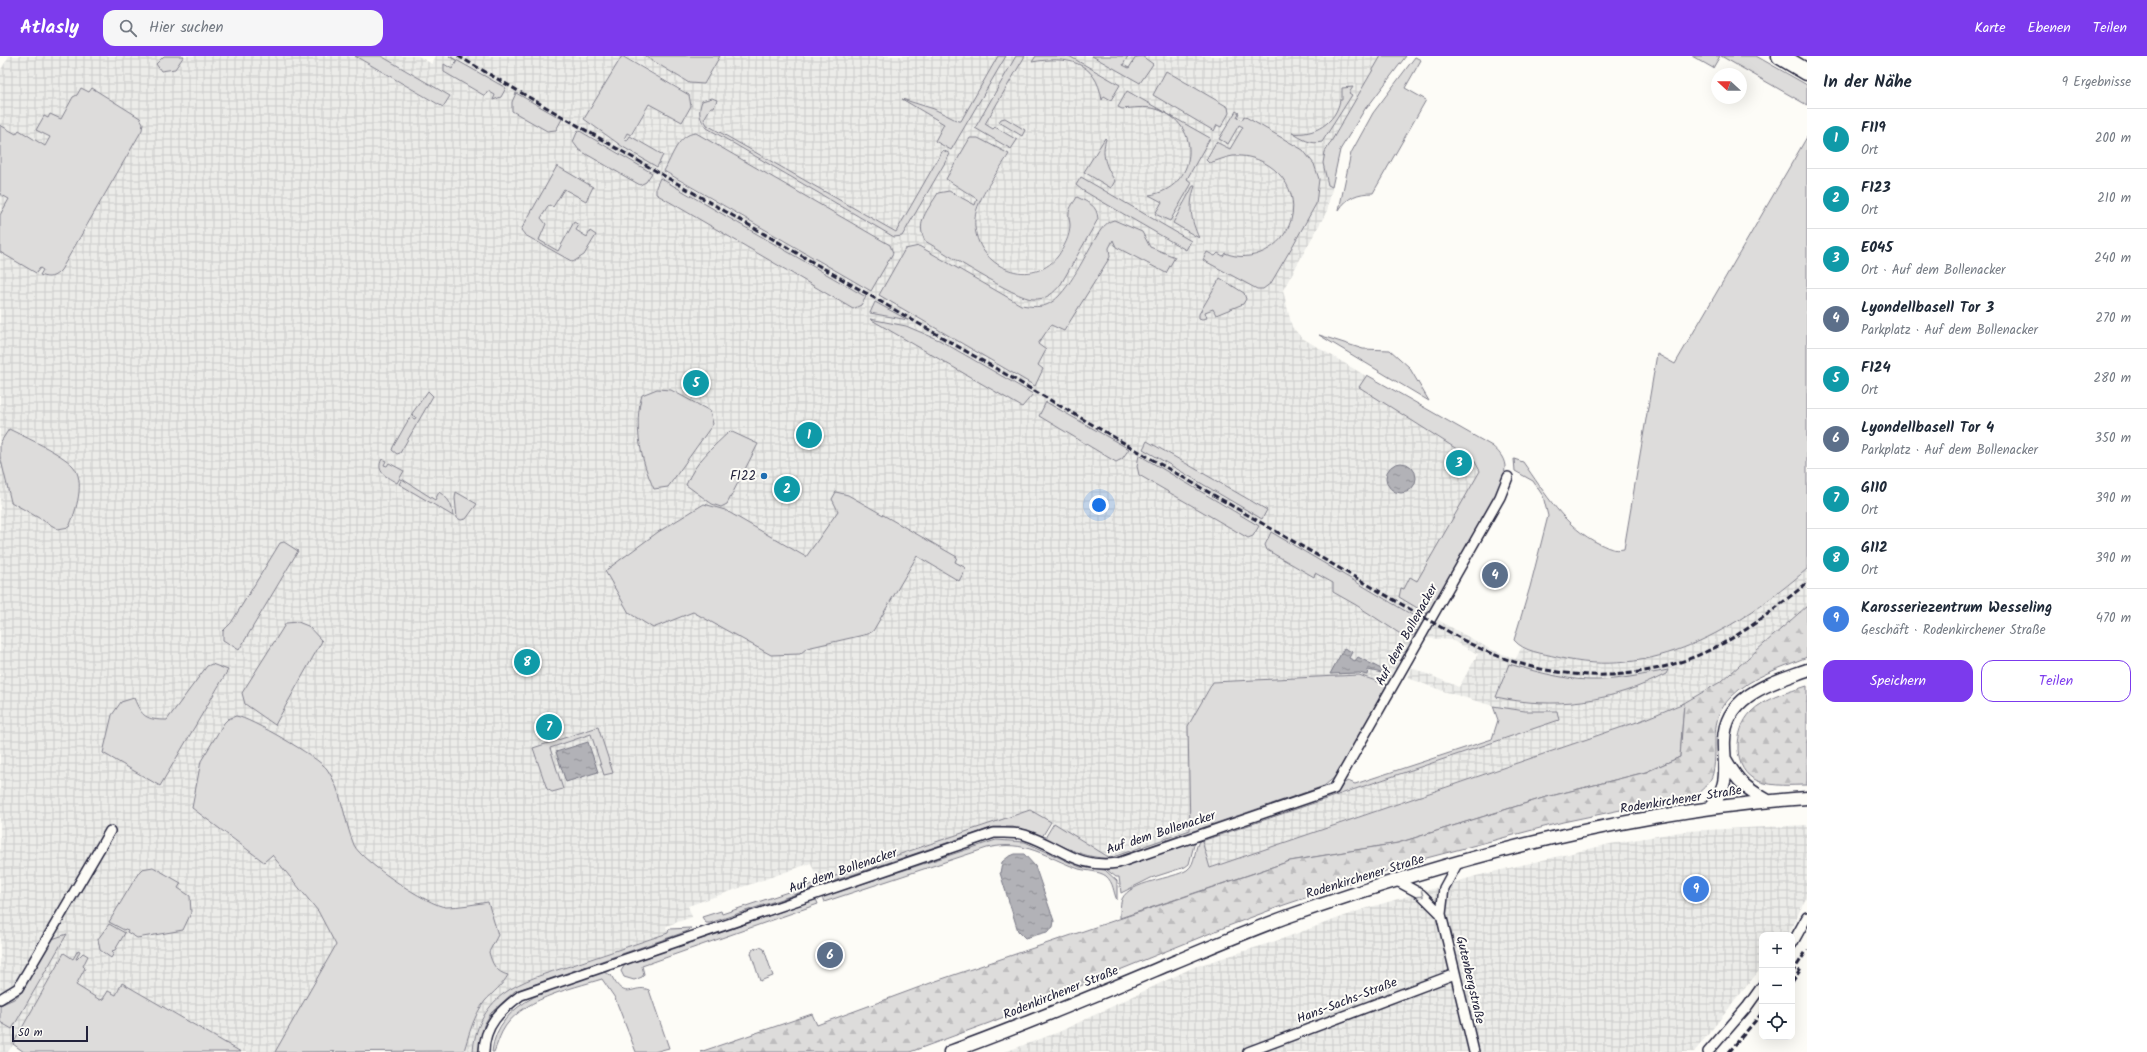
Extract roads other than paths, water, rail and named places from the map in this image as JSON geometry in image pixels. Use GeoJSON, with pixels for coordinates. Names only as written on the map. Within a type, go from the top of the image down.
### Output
{"type":"FeatureCollection","features":[{"type":"Feature","properties":{"kind":"highway"},"geometry":{"type":"LineString","coordinates":[[1780,56],[1807,72]]}},
{"type":"Feature","properties":{"kind":"main road"},"geometry":{"type":"LineString","coordinates":[[1711,807],[1723,786],[1725,759],[1724,739],[1728,720],[1734,708],[1744,698],[1761,688],[1807,670]]}},
{"type":"Feature","properties":{"kind":"main road"},"geometry":{"type":"LineString","coordinates":[[1725,759],[1738,781],[1747,789],[1768,801]]}},
{"type":"Feature","properties":{"kind":"main road","name":"Rodenkirchener Straße"},"geometry":{"type":"LineString","coordinates":[[950,1052],[1288,916],[1397,881],[1566,835],[1711,807],[1807,798]]}},
{"type":"Feature","properties":{"kind":"street","name":"Auf dem Bollenacker"},"geometry":{"type":"LineString","coordinates":[[484,1052],[487,1030],[501,1009],[521,995],[994,833],[1013,833],[1025,835],[1087,863],[1103,865],[1118,863],[1334,789],[1500,497],[1508,477]]}},
{"type":"Feature","properties":{"kind":"street"},"geometry":{"type":"LineString","coordinates":[[0,999],[18,988],[110,831]]}},
{"type":"Feature","properties":{"kind":"street"},"geometry":{"type":"LineString","coordinates":[[1441,914],[1444,888],[1457,864]]}},
{"type":"Feature","properties":{"kind":"street"},"geometry":{"type":"LineString","coordinates":[[1397,881],[1421,894],[1441,914]]}},
{"type":"Feature","properties":{"kind":"street","name":"Gutenbergstraße"},"geometry":{"type":"LineString","coordinates":[[1441,914],[1474,1052]]}},
{"type":"Feature","properties":{"kind":"street"},"geometry":{"type":"LineString","coordinates":[[1795,939],[1807,917]]}},
{"type":"Feature","properties":{"kind":"street","name":"Hans-Sachs-Straße"},"geometry":{"type":"LineString","coordinates":[[1248,1052],[1455,974]]}},
{"type":"Feature","properties":{"kind":"street"},"geometry":{"type":"LineString","coordinates":[[1708,1052],[1747,1007],[1759,990]]}},
{"type":"Feature","properties":{"kind":"water"},"geometry":{"type":"Polygon","coordinates":[[[1401,463],[1412,467],[1416,478],[1412,489],[1401,493],[1390,489],[1386,478],[1390,467],[1401,463]]]}},
{"type":"Feature","properties":{"kind":"water"},"geometry":{"type":"Polygon","coordinates":[[[1344,648],[1352,652],[1349,658],[1355,661],[1358,657],[1383,670],[1382,673],[1368,670],[1367,675],[1359,673],[1330,674],[1344,648]]]}},
{"type":"Feature","properties":{"kind":"water"},"geometry":{"type":"Polygon","coordinates":[[[588,742],[598,772],[566,782],[556,752],[588,742]]]}},
{"type":"Feature","properties":{"kind":"water"},"geometry":{"type":"Polygon","coordinates":[[[1015,854],[1024,854],[1035,866],[1054,921],[1053,927],[1047,932],[1025,938],[1018,931],[1000,873],[1002,862],[1015,854]]]}},
{"type":"Feature","properties":{"kind":"railway"},"geometry":{"type":"LineString","coordinates":[[458,56],[1463,640],[1493,654],[1524,665],[1555,672],[1587,675],[1619,674],[1650,670],[1682,662],[1725,642],[1761,619],[1807,583]]}},
{"type":"Feature","properties":{"kind":"railway"},"geometry":{"type":"LineString","coordinates":[[1795,968],[1807,950]]}},
{"type":"Feature","properties":{"kind":"railway"},"geometry":{"type":"LineString","coordinates":[[1795,978],[1801,969]]}},
{"type":"Feature","properties":{"kind":"railway"},"geometry":{"type":"LineString","coordinates":[[1729,1052],[1759,1017]]}},
{"type":"Feature","properties":{"kind":"place","name":"F124"},"geometry":{"type":"Point","coordinates":[696,383]}},
{"type":"Feature","properties":{"kind":"place","name":"F119"},"geometry":{"type":"Point","coordinates":[809,435]}},
{"type":"Feature","properties":{"kind":"place","name":"E045"},"geometry":{"type":"Point","coordinates":[1459,463]}},
{"type":"Feature","properties":{"kind":"place","name":"F122"},"geometry":{"type":"Point","coordinates":[764,476]}},
{"type":"Feature","properties":{"kind":"place","name":"F123"},"geometry":{"type":"Point","coordinates":[787,489]}},
{"type":"Feature","properties":{"kind":"place","name":"Lyondellbasell Tor 3"},"geometry":{"type":"Point","coordinates":[1495,575]}},
{"type":"Feature","properties":{"kind":"place","name":"G112"},"geometry":{"type":"Point","coordinates":[527,662]}},
{"type":"Feature","properties":{"kind":"place","name":"G110"},"geometry":{"type":"Point","coordinates":[549,727]}},
{"type":"Feature","properties":{"kind":"place","name":"Karosseriezentrum Wesseling"},"geometry":{"type":"Point","coordinates":[1696,889]}},
{"type":"Feature","properties":{"kind":"place","name":"Lyondellbasell Tor 4"},"geometry":{"type":"Point","coordinates":[830,955]}}]}
